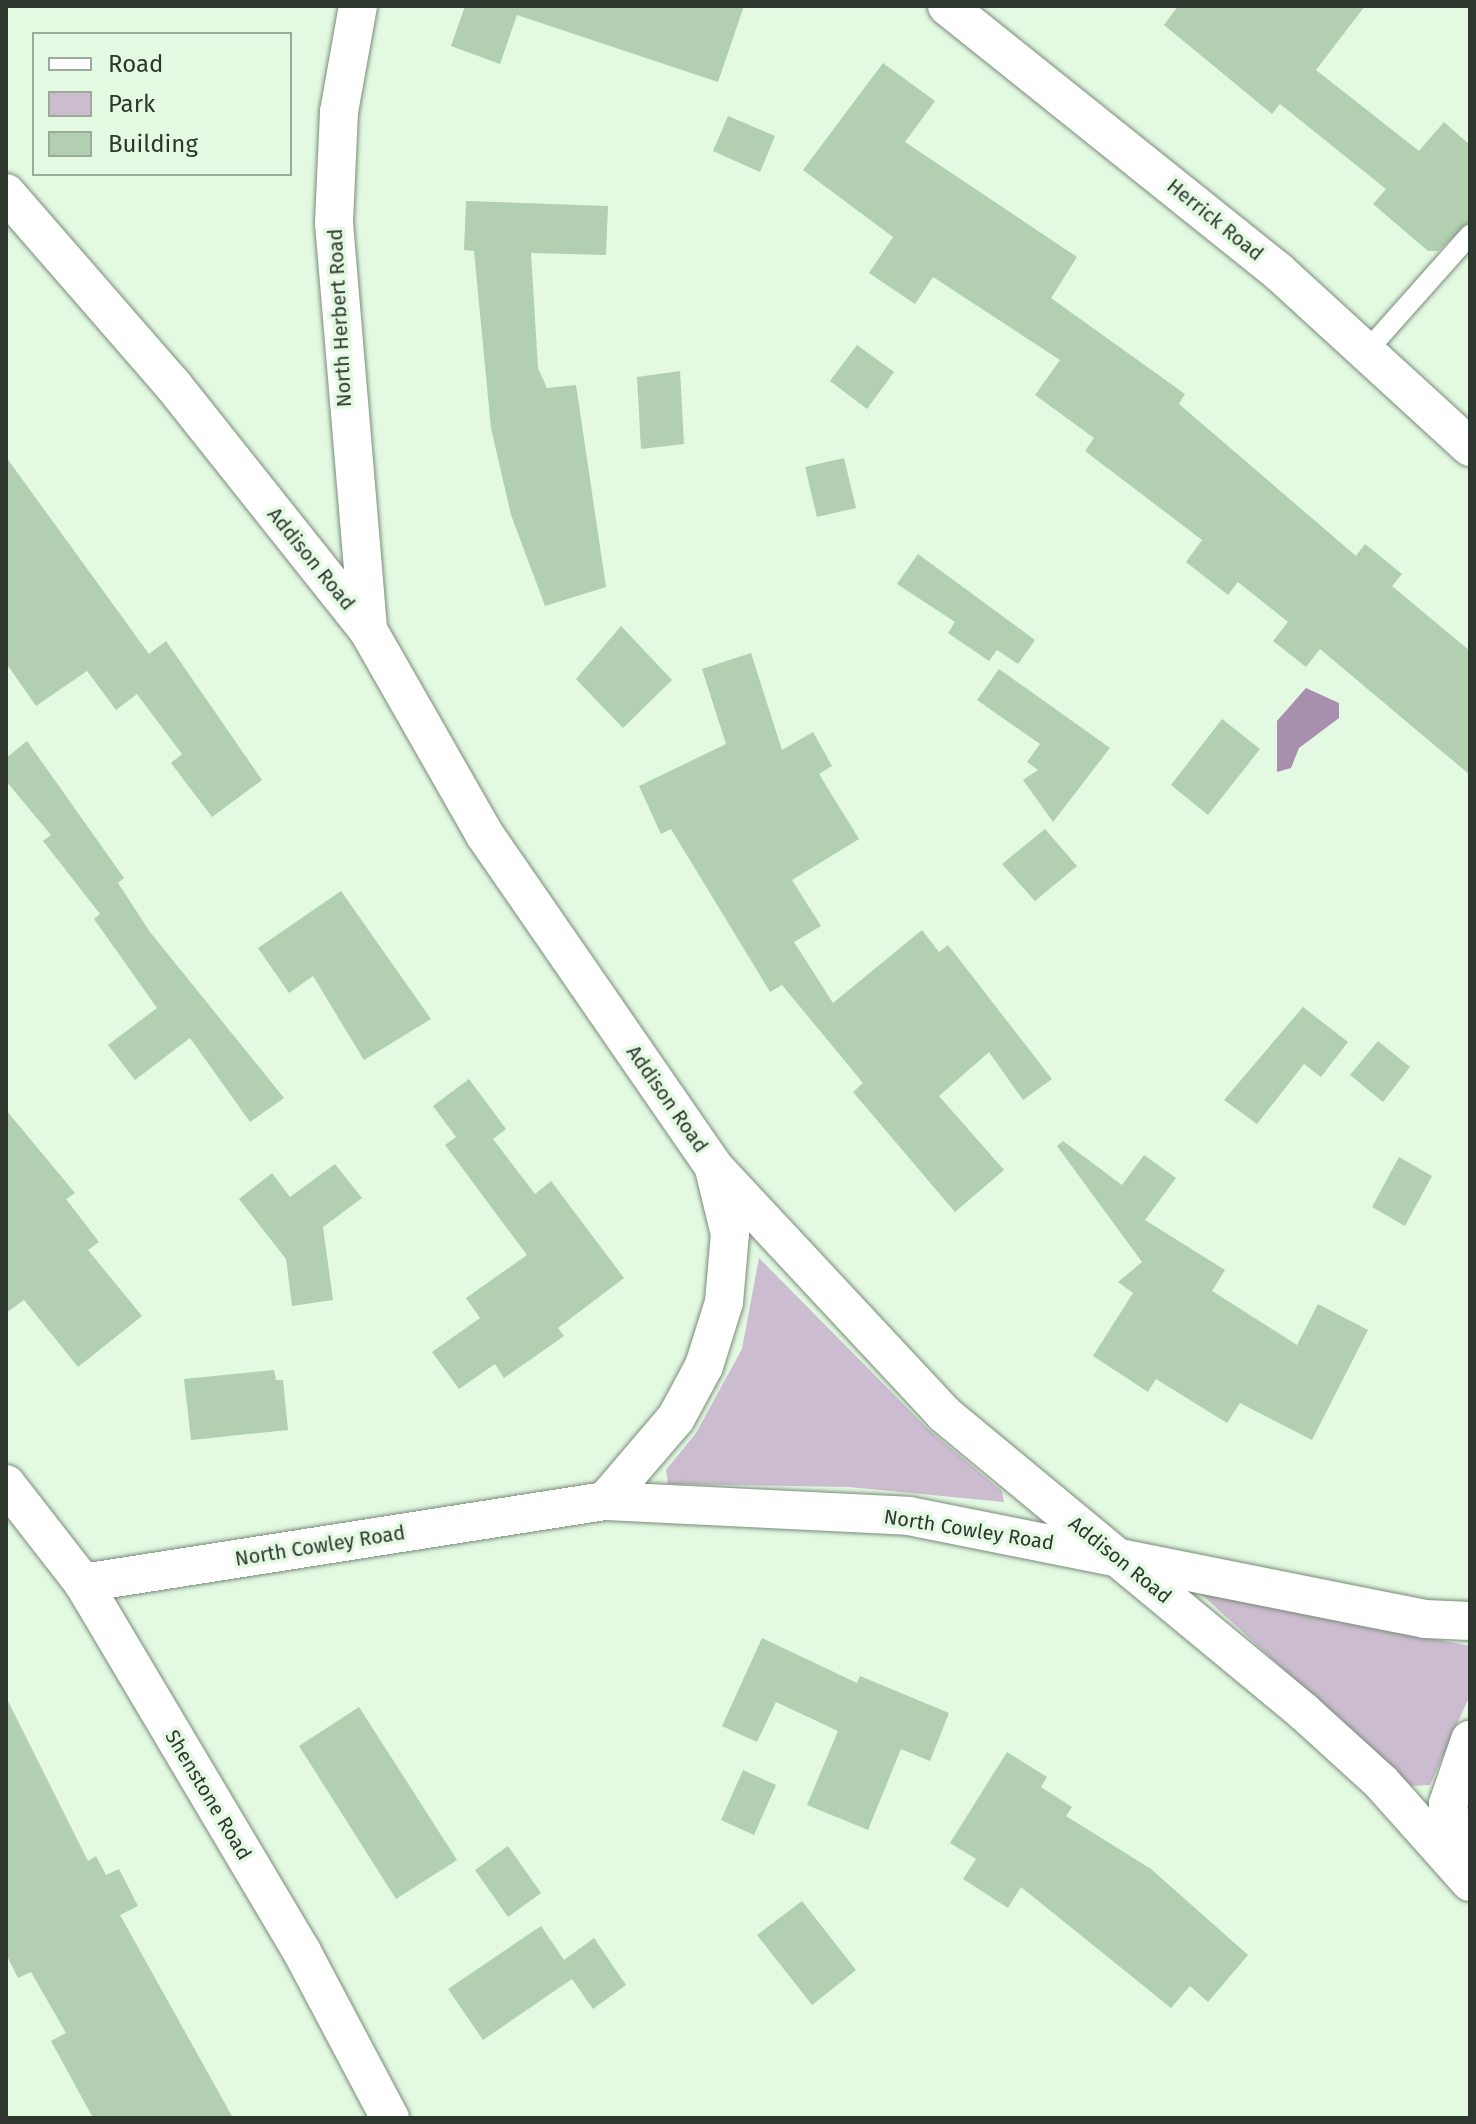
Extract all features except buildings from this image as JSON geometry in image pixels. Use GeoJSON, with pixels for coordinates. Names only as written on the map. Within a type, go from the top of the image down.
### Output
{"type":"FeatureCollection","features":[{"type":"Feature","properties":{"kind":"street","name":"North Herbert Road"},"geometry":{"type":"LineString","coordinates":[[358,6],[339,112],[334,223],[368,630]]}},
{"type":"Feature","properties":{"kind":"street","name":"Herrick Road"},"geometry":{"type":"LineString","coordinates":[[947,6],[1279,272],[1470,447]]}},
{"type":"Feature","properties":{"kind":"street","name":"Addison Road"},"geometry":{"type":"LineString","coordinates":[[6,193],[173,385],[368,630],[485,835],[714,1167],[944,1414],[1118,1555],[1381,1782],[1464,1874]]}},
{"type":"Feature","properties":{"kind":"street"},"geometry":{"type":"LineString","coordinates":[[605,1501],[676,1418],[704,1366],[724,1302],[730,1234],[714,1167]]}},
{"type":"Feature","properties":{"kind":"street","name":"Shenstone Road"},"geometry":{"type":"LineString","coordinates":[[6,1484],[83,1583],[302,1952],[390,2118]]}},
{"type":"Feature","properties":{"kind":"street","name":"North Cowley Road"},"geometry":{"type":"LineString","coordinates":[[83,1583],[605,1501],[909,1516],[1118,1555],[1425,1619],[1470,1621]]}},
{"type":"Feature","properties":{"kind":"street"},"geometry":{"type":"LineString","coordinates":[[1464,1874],[1448,1804],[1470,1740]]}},
{"type":"Feature","properties":{"kind":"lane"},"geometry":{"type":"LineString","coordinates":[[1366,352],[1470,235]]}},
{"type":"Feature","properties":{"kind":"green space"},"geometry":{"type":"Polygon","coordinates":[[[759,1258],[929,1430],[1002,1491],[1004,1502],[849,1487],[668,1484],[666,1470],[696,1433],[742,1349],[759,1258]]]}},
{"type":"Feature","properties":{"kind":"green space"},"geometry":{"type":"Polygon","coordinates":[[[1199,1592],[1470,1646],[1470,1695],[1430,1785],[1411,1786],[1199,1592]]]}},
{"type":"Feature","properties":{"kind":"shaded area"},"geometry":{"type":"Polygon","coordinates":[[[1306,688],[1339,703],[1339,718],[1299,748],[1291,768],[1277,772],[1277,721],[1306,688]]]}}]}
